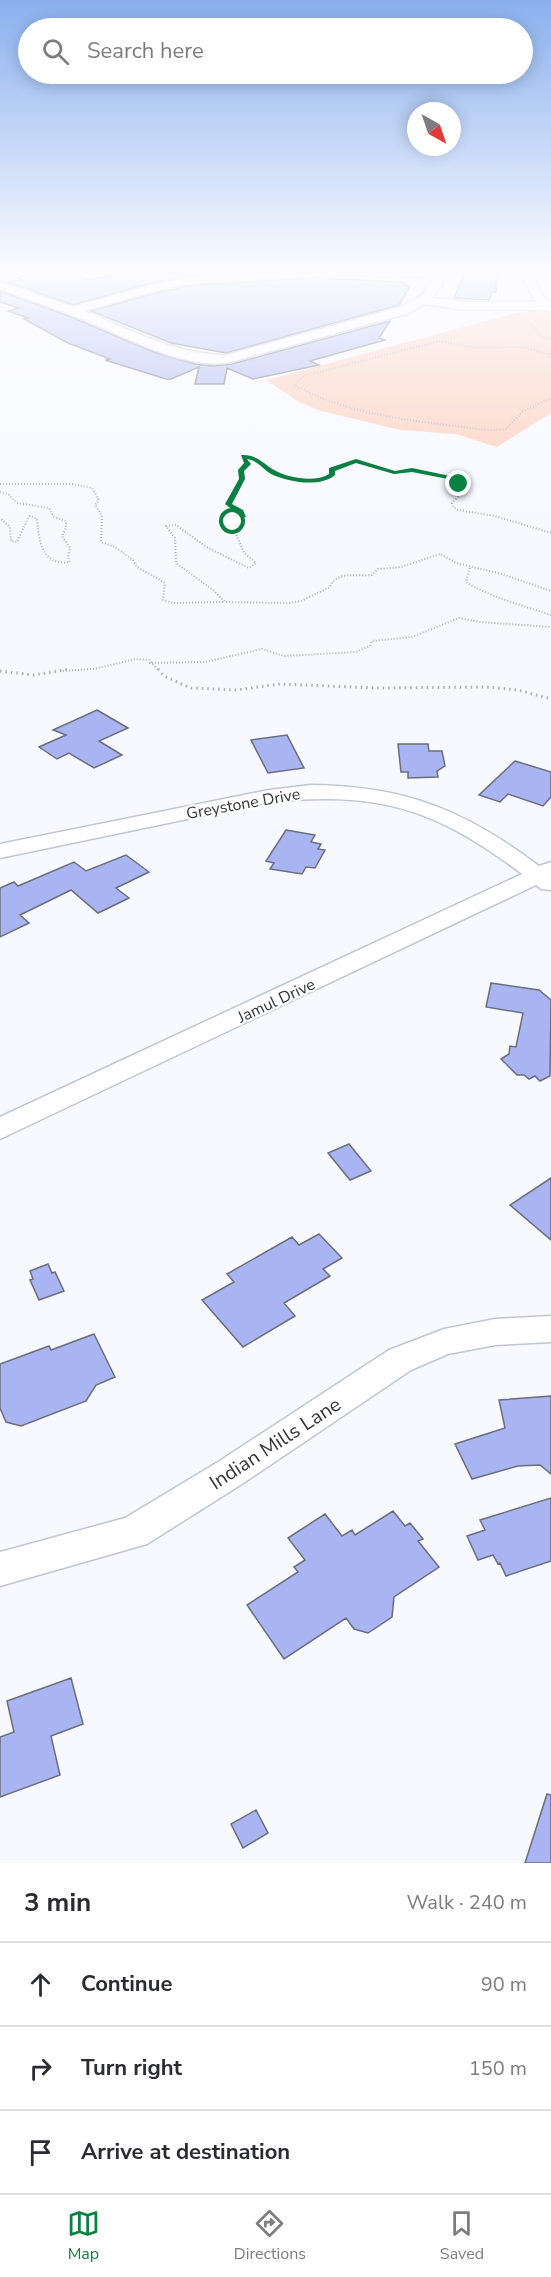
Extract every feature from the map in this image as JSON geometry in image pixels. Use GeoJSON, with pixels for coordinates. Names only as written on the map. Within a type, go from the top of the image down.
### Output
{"type":"FeatureCollection","features":[{"type":"Feature","properties":{"kind":"street"},"geometry":{"type":"LineString","coordinates":[[193,357],[207,359],[233,357]]}},
{"type":"Feature","properties":{"kind":"street","name":"Greystone Drive"},"geometry":{"type":"LineString","coordinates":[[0,851],[269,796],[308,791],[347,791],[407,801],[444,814],[470,827],[547,877]]}},
{"type":"Feature","properties":{"kind":"street","name":"Jamul Drive"},"geometry":{"type":"LineString","coordinates":[[0,1129],[547,877]]}},
{"type":"Feature","properties":{"kind":"street","name":"Indian Mills Lane"},"geometry":{"type":"LineString","coordinates":[[0,1569],[134,1532],[230,1473],[400,1360],[425,1349],[444,1342],[495,1332],[551,1329]]}},
{"type":"Feature","properties":{"kind":"path"},"geometry":{"type":"LineString","coordinates":[[374,357],[330,371],[304,376],[294,385],[317,399],[350,410],[389,419],[482,431],[506,429],[523,411],[551,399]]}},
{"type":"Feature","properties":{"kind":"path"},"geometry":{"type":"LineString","coordinates":[[225,602],[213,590],[176,563],[173,546],[175,537],[166,526],[176,525],[208,548],[249,568],[256,563],[244,553],[234,529],[238,525],[224,518],[243,517],[241,511],[228,504],[242,479],[241,470],[248,464],[243,456],[253,458],[274,473],[306,481],[327,478],[332,475],[332,470],[356,461],[394,473],[412,470],[450,478],[467,488],[452,503],[458,510],[495,516],[551,533]]}},
{"type":"Feature","properties":{"kind":"path"},"geometry":{"type":"LineString","coordinates":[[0,484],[74,484],[93,488],[99,500],[95,505],[102,515],[101,542],[115,547],[133,560],[136,567],[165,583],[164,600],[173,603],[289,603],[301,601],[330,587],[332,579],[337,575],[372,575],[378,569],[401,567],[440,554],[470,568],[502,574],[551,591]]}},
{"type":"Feature","properties":{"kind":"path"},"geometry":{"type":"LineString","coordinates":[[0,492],[8,494],[18,503],[49,508],[54,517],[66,521],[66,528],[62,536],[70,548],[68,557],[70,562],[59,563],[41,549],[37,519],[30,516],[28,518],[16,542],[11,541],[13,532],[11,526],[0,518]]}},
{"type":"Feature","properties":{"kind":"path"},"geometry":{"type":"LineString","coordinates":[[470,568],[466,582],[474,587],[502,600],[551,615]]}},
{"type":"Feature","properties":{"kind":"path"},"geometry":{"type":"LineString","coordinates":[[148,663],[205,662],[262,650],[284,656],[307,652],[357,652],[370,646],[372,642],[412,637],[459,618],[480,622],[551,627]]}},
{"type":"Feature","properties":{"kind":"path"},"geometry":{"type":"LineString","coordinates":[[0,671],[34,675],[71,669],[94,669],[135,659],[149,660],[148,663],[164,676],[191,688],[237,690],[280,684],[378,688],[487,687],[518,690],[551,699]]}},
{"type":"Feature","properties":{"kind":"shaded area"},"geometry":{"type":"Polygon","coordinates":[[[352,357],[551,357],[551,413],[497,447],[456,434],[400,430],[321,411],[299,402],[266,380],[352,357]]]}},
{"type":"Feature","properties":{"kind":"building"},"geometry":{"type":"Polygon","coordinates":[[[105,357],[171,357],[195,364],[214,366],[258,357],[324,357],[310,361],[319,365],[253,379],[227,368],[224,384],[195,384],[199,367],[166,379],[105,360],[110,359],[105,357]]]}},
{"type":"Feature","properties":{"kind":"building"},"geometry":{"type":"Polygon","coordinates":[[[97,710],[128,728],[99,741],[122,755],[94,768],[69,753],[57,759],[39,747],[66,735],[53,730],[97,710]]]}},
{"type":"Feature","properties":{"kind":"building"},"geometry":{"type":"Polygon","coordinates":[[[287,735],[304,768],[268,773],[251,740],[287,735]]]}},
{"type":"Feature","properties":{"kind":"building"},"geometry":{"type":"Polygon","coordinates":[[[398,744],[428,744],[429,751],[442,751],[445,766],[437,771],[438,777],[408,778],[408,772],[401,772],[398,744]]]}},
{"type":"Feature","properties":{"kind":"building"},"geometry":{"type":"Polygon","coordinates":[[[515,761],[551,772],[551,797],[543,806],[508,794],[500,802],[479,795],[515,761]]]}},
{"type":"Feature","properties":{"kind":"building"},"geometry":{"type":"Polygon","coordinates":[[[286,830],[315,835],[311,842],[321,844],[318,849],[325,850],[315,868],[306,867],[302,874],[270,869],[274,863],[266,861],[286,830]]]}},
{"type":"Feature","properties":{"kind":"building"},"geometry":{"type":"Polygon","coordinates":[[[126,855],[149,872],[116,888],[129,898],[98,913],[71,890],[20,915],[29,923],[0,937],[0,888],[14,882],[18,886],[74,862],[86,871],[126,855]]]}},
{"type":"Feature","properties":{"kind":"building"},"geometry":{"type":"Polygon","coordinates":[[[491,983],[539,990],[551,1000],[550,1076],[540,1081],[535,1076],[529,1079],[524,1075],[517,1075],[501,1059],[509,1054],[510,1046],[516,1047],[523,1013],[486,1007],[491,983]]]}},
{"type":"Feature","properties":{"kind":"building"},"geometry":{"type":"Polygon","coordinates":[[[349,1144],[371,1171],[350,1180],[328,1153],[349,1144]]]}},
{"type":"Feature","properties":{"kind":"building"},"geometry":{"type":"Polygon","coordinates":[[[551,1178],[551,1240],[510,1205],[551,1178]]]}},
{"type":"Feature","properties":{"kind":"building"},"geometry":{"type":"Polygon","coordinates":[[[319,1234],[342,1258],[323,1269],[330,1276],[284,1303],[295,1316],[243,1347],[202,1300],[234,1282],[227,1274],[292,1237],[299,1245],[319,1234]]]}},
{"type":"Feature","properties":{"kind":"building"},"geometry":{"type":"Polygon","coordinates":[[[48,1264],[52,1273],[55,1272],[64,1291],[39,1300],[30,1280],[33,1279],[30,1271],[48,1264]]]}},
{"type":"Feature","properties":{"kind":"building"},"geometry":{"type":"Polygon","coordinates":[[[94,1334],[115,1377],[96,1385],[86,1401],[21,1426],[6,1422],[0,1408],[0,1364],[49,1346],[51,1350],[94,1334]]]}},
{"type":"Feature","properties":{"kind":"building"},"geometry":{"type":"Polygon","coordinates":[[[551,1396],[551,1474],[540,1465],[518,1466],[472,1479],[455,1444],[505,1428],[499,1400],[551,1396]]]}},
{"type":"Feature","properties":{"kind":"building"},"geometry":{"type":"Polygon","coordinates":[[[551,1498],[551,1561],[506,1576],[493,1555],[478,1560],[467,1536],[485,1530],[480,1520],[551,1498]]]}},
{"type":"Feature","properties":{"kind":"building"},"geometry":{"type":"Polygon","coordinates":[[[393,1511],[405,1526],[410,1523],[423,1539],[418,1541],[439,1567],[394,1597],[392,1617],[368,1633],[354,1629],[346,1618],[284,1659],[247,1605],[298,1572],[294,1567],[305,1560],[288,1538],[325,1514],[342,1536],[352,1530],[355,1535],[393,1511]]]}},
{"type":"Feature","properties":{"kind":"building"},"geometry":{"type":"Polygon","coordinates":[[[71,1678],[83,1724],[51,1736],[60,1775],[0,1797],[0,1737],[14,1732],[7,1701],[71,1678]]]}},
{"type":"Feature","properties":{"kind":"building"},"geometry":{"type":"Polygon","coordinates":[[[547,1794],[551,1795],[551,1863],[525,1863],[547,1794]]]}},
{"type":"Feature","properties":{"kind":"building"},"geometry":{"type":"Polygon","coordinates":[[[256,1810],[268,1833],[243,1848],[231,1824],[256,1810]]]}},
{"type":"Feature","properties":{"kind":"route"},"geometry":{"type":"LineString","coordinates":[[233,522],[224,518],[243,517],[241,511],[228,504],[242,479],[241,470],[248,464],[242,459],[243,456],[253,458],[274,473],[306,481],[327,478],[332,475],[332,470],[356,461],[394,473],[412,470],[450,478],[459,484]]}}]}
